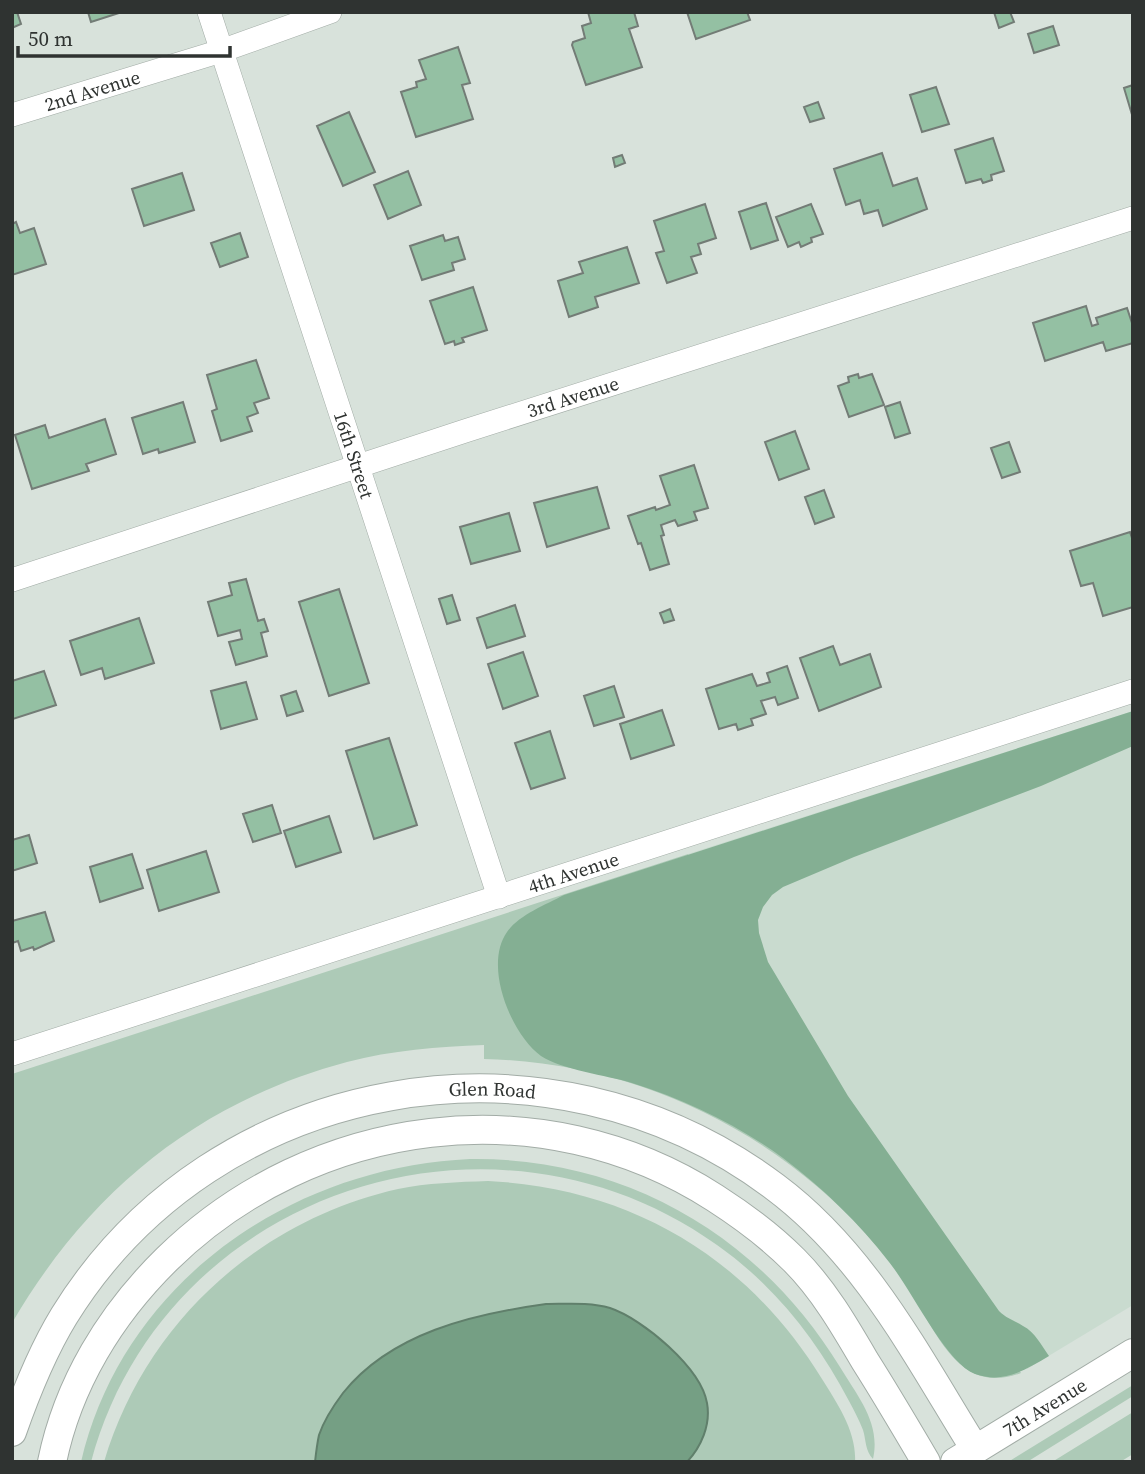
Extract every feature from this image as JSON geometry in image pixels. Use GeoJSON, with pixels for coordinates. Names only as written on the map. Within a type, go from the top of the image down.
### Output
{"type":"FeatureCollection","features":[{"type":"Feature","properties":{"kind":"street","name":"16th Street"},"geometry":{"type":"LineString","coordinates":[[208,12],[499,897]]}},
{"type":"Feature","properties":{"kind":"street","name":"2nd Avenue"},"geometry":{"type":"LineString","coordinates":[[12,115],[221,51],[330,12]]}},
{"type":"Feature","properties":{"kind":"street","name":"3rd Avenue"},"geometry":{"type":"LineString","coordinates":[[12,580],[466,431],[1133,218]]}},
{"type":"Feature","properties":{"kind":"street","name":"4th Avenue"},"geometry":{"type":"LineString","coordinates":[[12,1054],[1133,691]]}},
{"type":"Feature","properties":{"kind":"street","name":"Glen Road"},"geometry":{"type":"LineString","coordinates":[[12,1432],[34,1376],[64,1317],[81,1292],[123,1241],[188,1183],[252,1143],[317,1114],[366,1100],[413,1091],[485,1087],[553,1093],[635,1112],[721,1152],[776,1187],[823,1227],[856,1264],[908,1341],[965,1455]]}},
{"type":"Feature","properties":{"kind":"street","name":"Glen Road"},"geometry":{"type":"LineString","coordinates":[[52,1462],[71,1400],[100,1341],[144,1282],[220,1213],[266,1185],[327,1157],[386,1140],[470,1130],[547,1135],[600,1146],[687,1182],[743,1217],[795,1261],[828,1302],[926,1462]]}},
{"type":"Feature","properties":{"kind":"street","name":"7th Avenue"},"geometry":{"type":"LineString","coordinates":[[965,1455],[1133,1353]]}},
{"type":"Feature","properties":{"kind":"shaded area"},"geometry":{"type":"Polygon","coordinates":[[[1133,711],[1133,1305],[1027,1369],[688,854],[1133,711]]]}},
{"type":"Feature","properties":{"kind":"shaded area"},"geometry":{"type":"Polygon","coordinates":[[[1133,711],[1133,746],[1041,786],[783,887],[772,895],[758,920],[768,962],[848,1096],[999,1311],[1031,1332],[1049,1356],[1023,1370],[1005,1376],[986,1377],[964,1367],[952,1356],[898,1274],[865,1234],[812,1181],[766,1146],[711,1114],[672,1097],[632,1083],[550,1061],[530,1046],[511,1016],[499,980],[500,946],[507,932],[518,920],[564,895],[1133,711]]]}},
{"type":"Feature","properties":{"kind":"shaded area"},"geometry":{"type":"Polygon","coordinates":[[[688,854],[1021,1373],[1000,1378],[982,1376],[967,1369],[954,1358],[942,1344],[903,1279],[868,1236],[829,1197],[787,1163],[742,1133],[694,1108],[644,1088],[592,1073],[539,1063],[484,1059],[484,1045],[398,1052],[347,1062],[293,1079],[243,1101],[196,1127],[153,1158],[113,1193],[76,1232],[42,1276],[12,1323],[12,1074],[688,854]]]}},
{"type":"Feature","properties":{"kind":"shaded area"},"geometry":{"type":"Polygon","coordinates":[[[470,1159],[527,1162],[582,1172],[635,1189],[684,1213],[729,1243],[770,1279],[808,1320],[840,1367],[871,1422],[875,1446],[873,1459],[853,1408],[808,1335],[757,1278],[717,1245],[628,1197],[535,1173],[439,1171],[347,1192],[262,1232],[188,1291],[130,1368],[91,1462],[81,1462],[102,1398],[134,1340],[175,1289],[224,1246],[279,1211],[340,1184],[404,1167],[470,1159]]]}},
{"type":"Feature","properties":{"kind":"shaded area"},"geometry":{"type":"Polygon","coordinates":[[[488,1181],[540,1187],[590,1198],[637,1215],[680,1237],[721,1265],[758,1298],[792,1336],[822,1379],[849,1429],[855,1462],[104,1462],[123,1412],[147,1366],[178,1323],[214,1286],[254,1253],[298,1226],[347,1204],[409,1187],[488,1181]]]}},
{"type":"Feature","properties":{"kind":"shaded area"},"geometry":{"type":"Polygon","coordinates":[[[546,1304],[586,1304],[610,1308],[654,1334],[682,1360],[702,1389],[708,1411],[704,1435],[687,1462],[315,1462],[319,1435],[333,1408],[363,1372],[385,1355],[409,1341],[462,1321],[546,1304]]]}},
{"type":"Feature","properties":{"kind":"shaded area"},"geometry":{"type":"Polygon","coordinates":[[[1133,1385],[1133,1396],[1027,1462],[1008,1462],[1133,1385]]]}},
{"type":"Feature","properties":{"kind":"shaded area"},"geometry":{"type":"Polygon","coordinates":[[[1133,1412],[1133,1454],[1120,1462],[1052,1462],[1133,1412]]]}},
{"type":"Feature","properties":{"kind":"building"},"geometry":{"type":"Polygon","coordinates":[[[12,12],[17,12],[21,24],[12,28],[12,12]]]}},
{"type":"Feature","properties":{"kind":"building"},"geometry":{"type":"Polygon","coordinates":[[[88,12],[122,12],[91,22],[88,12]]]}},
{"type":"Feature","properties":{"kind":"building"},"geometry":{"type":"Polygon","coordinates":[[[588,12],[634,12],[638,26],[629,29],[642,67],[586,85],[572,45],[573,42],[585,38],[582,26],[591,23],[588,12]]]}},
{"type":"Feature","properties":{"kind":"building"},"geometry":{"type":"Polygon","coordinates":[[[687,12],[747,12],[750,20],[696,39],[687,12]]]}},
{"type":"Feature","properties":{"kind":"building"},"geometry":{"type":"Polygon","coordinates":[[[994,12],[1010,12],[1014,22],[999,28],[994,12]]]}},
{"type":"Feature","properties":{"kind":"building"},"geometry":{"type":"Polygon","coordinates":[[[1053,26],[1059,45],[1034,53],[1028,34],[1053,26]]]}},
{"type":"Feature","properties":{"kind":"building"},"geometry":{"type":"Polygon","coordinates":[[[458,47],[470,83],[462,85],[473,119],[416,137],[401,92],[417,87],[416,82],[426,79],[419,60],[458,47]]]}},
{"type":"Feature","properties":{"kind":"building"},"geometry":{"type":"Polygon","coordinates":[[[1133,85],[1133,118],[1124,88],[1133,85]]]}},
{"type":"Feature","properties":{"kind":"building"},"geometry":{"type":"Polygon","coordinates":[[[936,87],[949,124],[922,132],[910,95],[936,87]]]}},
{"type":"Feature","properties":{"kind":"building"},"geometry":{"type":"Polygon","coordinates":[[[818,102],[824,118],[810,122],[804,107],[818,102]]]}},
{"type":"Feature","properties":{"kind":"building"},"geometry":{"type":"Polygon","coordinates":[[[349,112],[375,172],[343,186],[317,126],[349,112]]]}},
{"type":"Feature","properties":{"kind":"building"},"geometry":{"type":"Polygon","coordinates":[[[993,138],[1004,171],[991,175],[992,180],[983,183],[981,179],[966,183],[955,150],[993,138]]]}},
{"type":"Feature","properties":{"kind":"building"},"geometry":{"type":"Polygon","coordinates":[[[882,153],[893,186],[917,178],[927,209],[883,226],[878,210],[864,214],[860,200],[846,205],[834,169],[882,153]]]}},
{"type":"Feature","properties":{"kind":"building"},"geometry":{"type":"Polygon","coordinates":[[[622,155],[625,163],[615,167],[613,158],[622,155]]]}},
{"type":"Feature","properties":{"kind":"building"},"geometry":{"type":"Polygon","coordinates":[[[408,171],[421,205],[388,219],[374,185],[408,171]]]}},
{"type":"Feature","properties":{"kind":"building"},"geometry":{"type":"Polygon","coordinates":[[[182,173],[194,210],[144,226],[132,189],[182,173]]]}},
{"type":"Feature","properties":{"kind":"building"},"geometry":{"type":"Polygon","coordinates":[[[766,203],[778,240],[751,249],[739,212],[766,203]]]}},
{"type":"Feature","properties":{"kind":"building"},"geometry":{"type":"Polygon","coordinates":[[[705,204],[716,238],[698,244],[701,254],[691,257],[697,273],[667,283],[656,253],[664,251],[654,221],[705,204]]]}},
{"type":"Feature","properties":{"kind":"building"},"geometry":{"type":"Polygon","coordinates":[[[811,204],[823,234],[811,238],[812,242],[801,247],[799,242],[788,247],[776,217],[811,204]]]}},
{"type":"Feature","properties":{"kind":"building"},"geometry":{"type":"Polygon","coordinates":[[[16,222],[20,233],[34,228],[46,264],[12,275],[12,224],[16,222]]]}},
{"type":"Feature","properties":{"kind":"building"},"geometry":{"type":"Polygon","coordinates":[[[240,233],[248,257],[220,267],[211,243],[240,233]]]}},
{"type":"Feature","properties":{"kind":"building"},"geometry":{"type":"Polygon","coordinates":[[[443,235],[445,241],[458,237],[465,259],[452,263],[454,270],[422,280],[410,246],[443,235]]]}},
{"type":"Feature","properties":{"kind":"building"},"geometry":{"type":"Polygon","coordinates":[[[627,247],[639,283],[595,297],[598,307],[569,317],[558,281],[583,273],[579,262],[627,247]]]}},
{"type":"Feature","properties":{"kind":"building"},"geometry":{"type":"Polygon","coordinates":[[[473,287],[487,330],[462,338],[464,342],[455,345],[454,341],[445,344],[430,301],[473,287]]]}},
{"type":"Feature","properties":{"kind":"building"},"geometry":{"type":"Polygon","coordinates":[[[1086,306],[1092,326],[1098,324],[1096,318],[1127,308],[1133,326],[1133,343],[1106,351],[1103,342],[1045,361],[1033,323],[1086,306]]]}},
{"type":"Feature","properties":{"kind":"building"},"geometry":{"type":"Polygon","coordinates":[[[256,360],[269,398],[254,403],[258,413],[247,417],[252,431],[221,441],[212,411],[217,409],[207,375],[256,360]]]}},
{"type":"Feature","properties":{"kind":"building"},"geometry":{"type":"Polygon","coordinates":[[[858,374],[859,378],[872,374],[884,405],[849,417],[838,386],[849,382],[848,377],[858,374]]]}},
{"type":"Feature","properties":{"kind":"building"},"geometry":{"type":"Polygon","coordinates":[[[183,402],[195,442],[159,453],[158,449],[143,454],[132,418],[183,402]]]}},
{"type":"Feature","properties":{"kind":"building"},"geometry":{"type":"Polygon","coordinates":[[[900,402],[910,433],[895,438],[885,407],[900,402]]]}},
{"type":"Feature","properties":{"kind":"building"},"geometry":{"type":"Polygon","coordinates":[[[105,419],[116,454],[86,464],[89,471],[32,489],[15,435],[45,425],[49,438],[105,419]]]}},
{"type":"Feature","properties":{"kind":"building"},"geometry":{"type":"Polygon","coordinates":[[[795,431],[809,469],[779,480],[765,442],[795,431]]]}},
{"type":"Feature","properties":{"kind":"building"},"geometry":{"type":"Polygon","coordinates":[[[1009,442],[1020,472],[1002,478],[991,448],[1009,442]]]}},
{"type":"Feature","properties":{"kind":"building"},"geometry":{"type":"Polygon","coordinates":[[[694,465],[708,508],[694,512],[697,520],[678,526],[675,520],[661,525],[664,535],[661,536],[669,564],[650,570],[628,516],[670,505],[660,476],[694,465]]]}},
{"type":"Feature","properties":{"kind":"building"},"geometry":{"type":"Polygon","coordinates":[[[597,487],[609,528],[547,547],[534,503],[597,487]]]}},
{"type":"Feature","properties":{"kind":"building"},"geometry":{"type":"Polygon","coordinates":[[[824,490],[834,517],[815,524],[805,497],[824,490]]]}},
{"type":"Feature","properties":{"kind":"building"},"geometry":{"type":"Polygon","coordinates":[[[509,513],[520,551],[471,564],[460,527],[509,513]]]}},
{"type":"Feature","properties":{"kind":"building"},"geometry":{"type":"Polygon","coordinates":[[[1130,532],[1133,541],[1133,607],[1103,616],[1093,583],[1081,586],[1070,551],[1130,532]]]}},
{"type":"Feature","properties":{"kind":"building"},"geometry":{"type":"Polygon","coordinates":[[[246,579],[258,621],[264,619],[268,631],[261,633],[267,656],[236,665],[229,642],[242,639],[240,630],[218,636],[208,602],[232,595],[229,583],[246,579]]]}},
{"type":"Feature","properties":{"kind":"building"},"geometry":{"type":"Polygon","coordinates":[[[339,589],[369,683],[329,696],[299,602],[339,589]]]}},
{"type":"Feature","properties":{"kind":"building"},"geometry":{"type":"Polygon","coordinates":[[[452,595],[460,620],[447,624],[439,599],[452,595]]]}},
{"type":"Feature","properties":{"kind":"building"},"geometry":{"type":"Polygon","coordinates":[[[515,605],[525,636],[487,648],[477,618],[515,605]]]}},
{"type":"Feature","properties":{"kind":"building"},"geometry":{"type":"Polygon","coordinates":[[[670,609],[674,620],[664,623],[660,613],[670,609]]]}},
{"type":"Feature","properties":{"kind":"building"},"geometry":{"type":"Polygon","coordinates":[[[139,618],[154,663],[105,679],[102,668],[81,675],[70,641],[139,618]]]}},
{"type":"Feature","properties":{"kind":"building"},"geometry":{"type":"Polygon","coordinates":[[[833,646],[840,665],[870,654],[881,687],[819,711],[800,658],[833,646]]]}},
{"type":"Feature","properties":{"kind":"building"},"geometry":{"type":"Polygon","coordinates":[[[523,652],[538,696],[503,709],[488,664],[523,652]]]}},
{"type":"Feature","properties":{"kind":"building"},"geometry":{"type":"Polygon","coordinates":[[[787,666],[798,698],[778,705],[775,697],[761,701],[766,714],[751,719],[753,725],[738,730],[736,724],[719,729],[706,689],[752,674],[757,686],[770,682],[767,673],[787,666]]]}},
{"type":"Feature","properties":{"kind":"building"},"geometry":{"type":"Polygon","coordinates":[[[44,671],[56,705],[13,719],[12,681],[44,671]]]}},
{"type":"Feature","properties":{"kind":"building"},"geometry":{"type":"Polygon","coordinates":[[[246,682],[257,719],[221,729],[211,691],[246,682]]]}},
{"type":"Feature","properties":{"kind":"building"},"geometry":{"type":"Polygon","coordinates":[[[614,686],[624,717],[594,726],[584,696],[614,686]]]}},
{"type":"Feature","properties":{"kind":"building"},"geometry":{"type":"Polygon","coordinates":[[[296,691],[303,711],[287,716],[281,696],[296,691]]]}},
{"type":"Feature","properties":{"kind":"building"},"geometry":{"type":"Polygon","coordinates":[[[662,710],[674,745],[631,759],[620,724],[662,710]]]}},
{"type":"Feature","properties":{"kind":"building"},"geometry":{"type":"Polygon","coordinates":[[[550,731],[565,778],[531,789],[515,743],[550,731]]]}},
{"type":"Feature","properties":{"kind":"building"},"geometry":{"type":"Polygon","coordinates":[[[389,738],[417,825],[374,839],[346,751],[389,738]]]}},
{"type":"Feature","properties":{"kind":"building"},"geometry":{"type":"Polygon","coordinates":[[[272,805],[281,833],[253,842],[243,814],[272,805]]]}},
{"type":"Feature","properties":{"kind":"building"},"geometry":{"type":"Polygon","coordinates":[[[329,816],[341,852],[296,867],[284,831],[329,816]]]}},
{"type":"Feature","properties":{"kind":"building"},"geometry":{"type":"Polygon","coordinates":[[[29,835],[37,863],[12,871],[12,840],[29,835]]]}},
{"type":"Feature","properties":{"kind":"building"},"geometry":{"type":"Polygon","coordinates":[[[206,851],[219,892],[159,911],[147,870],[206,851]]]}},
{"type":"Feature","properties":{"kind":"building"},"geometry":{"type":"Polygon","coordinates":[[[132,854],[143,888],[100,902],[90,867],[132,854]]]}},
{"type":"Feature","properties":{"kind":"building"},"geometry":{"type":"Polygon","coordinates":[[[45,912],[54,941],[34,950],[33,947],[21,951],[18,941],[12,943],[12,921],[45,912]]]}}]}
